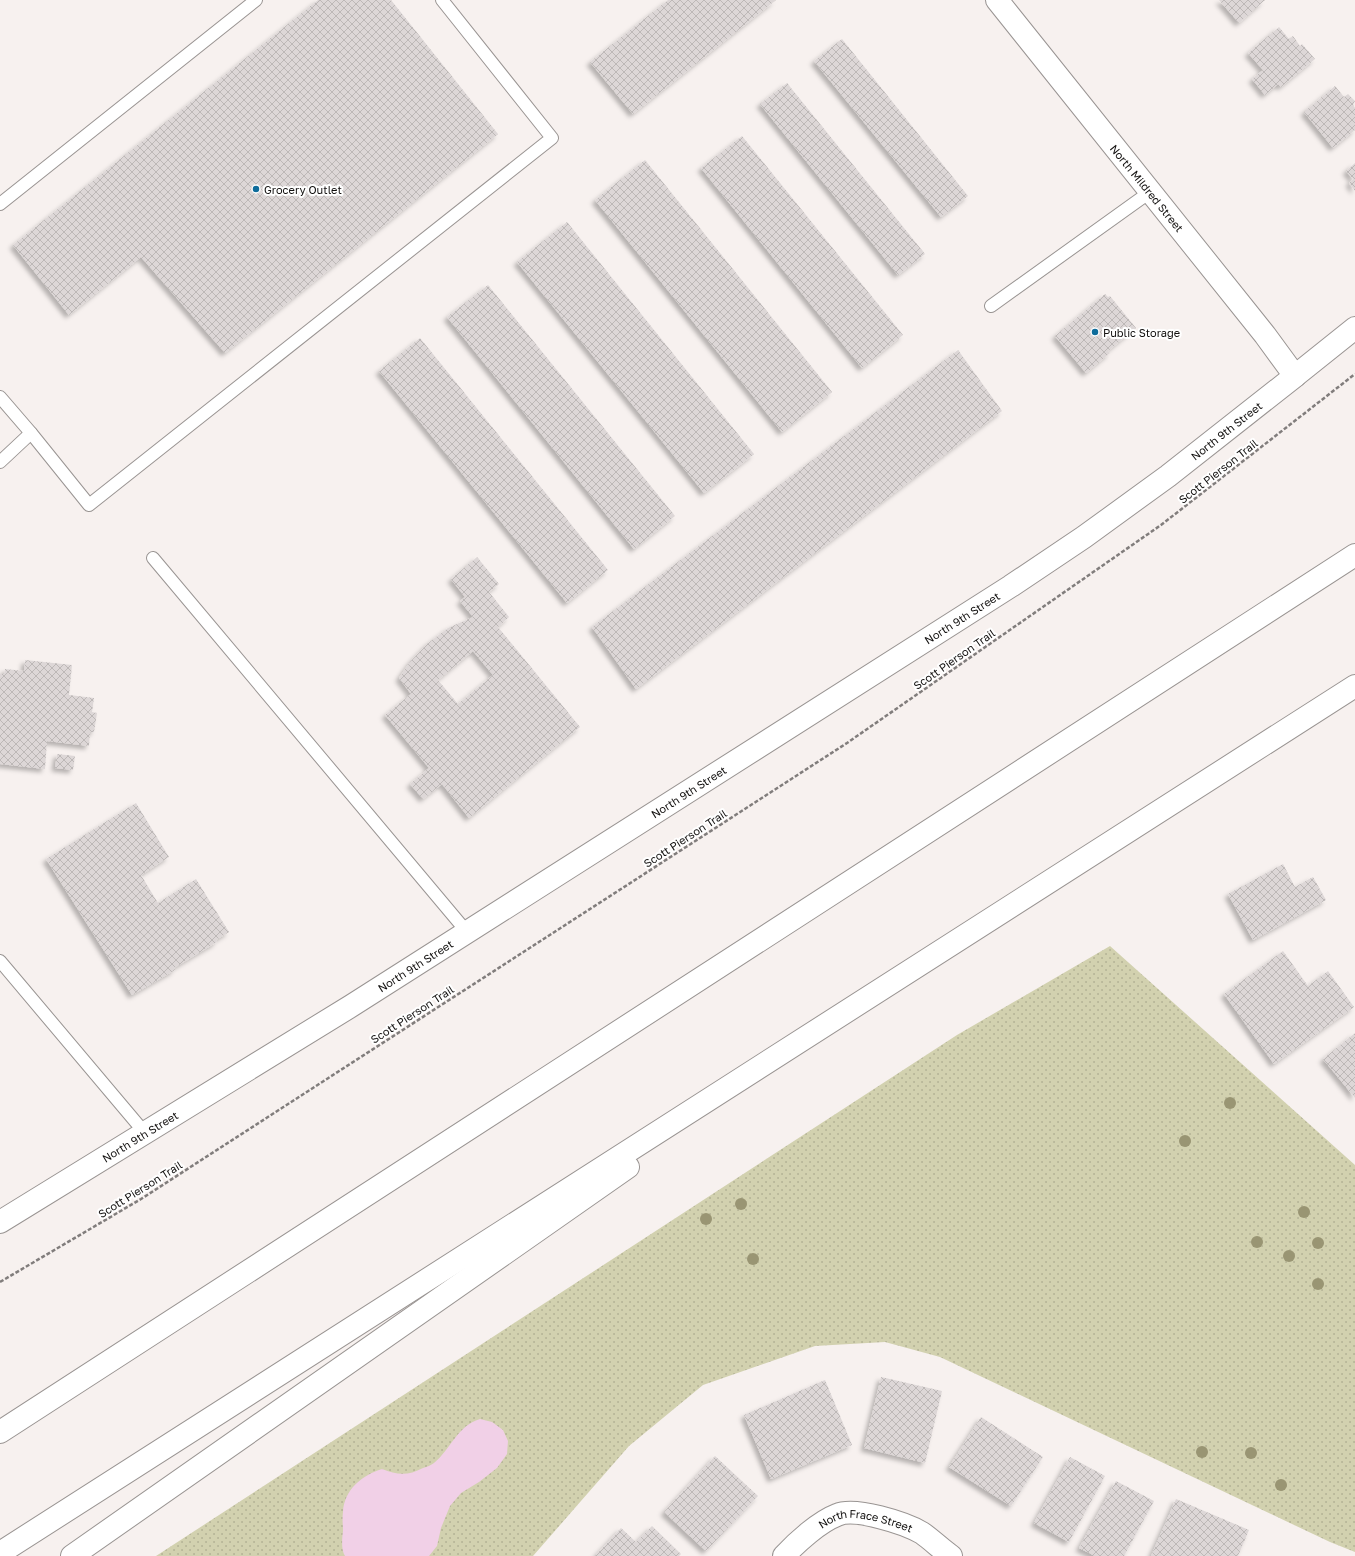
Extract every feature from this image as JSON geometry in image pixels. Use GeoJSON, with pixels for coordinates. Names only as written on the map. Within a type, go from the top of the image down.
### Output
{"type":"FeatureCollection","features":[{"type":"Feature","properties":{"kind":"main road","name":"North Mildred Street"},"geometry":{"type":"LineString","coordinates":[[997,0],[1265,335],[1295,376]]}},
{"type":"Feature","properties":{"kind":"main road","name":"North 9th Street"},"geometry":{"type":"LineString","coordinates":[[0,1222],[351,1006],[1011,586],[1084,537],[1168,476],[1355,328]]}},
{"type":"Feature","properties":{"kind":"main road"},"geometry":{"type":"LineString","coordinates":[[0,1432],[1355,555]]}},
{"type":"Feature","properties":{"kind":"main road"},"geometry":{"type":"LineString","coordinates":[[0,1553],[1355,686]]}},
{"type":"Feature","properties":{"kind":"main road"},"geometry":{"type":"LineString","coordinates":[[72,1556],[918,965]]}},
{"type":"Feature","properties":{"kind":"main road","name":"North Frace Street"},"geometry":{"type":"LineString","coordinates":[[784,1556],[820,1524],[838,1514],[857,1513],[889,1519],[921,1533],[951,1556]]}},
{"type":"Feature","properties":{"kind":"lane"},"geometry":{"type":"LineString","coordinates":[[0,204],[256,0]]}},
{"type":"Feature","properties":{"kind":"lane"},"geometry":{"type":"LineString","coordinates":[[0,397],[89,505],[552,138],[450,2]]}},
{"type":"Feature","properties":{"kind":"lane"},"geometry":{"type":"LineString","coordinates":[[991,306],[1150,192]]}},
{"type":"Feature","properties":{"kind":"lane"},"geometry":{"type":"LineString","coordinates":[[0,462],[31,433]]}},
{"type":"Feature","properties":{"kind":"lane"},"geometry":{"type":"LineString","coordinates":[[153,558],[467,932]]}},
{"type":"Feature","properties":{"kind":"lane"},"geometry":{"type":"LineString","coordinates":[[0,961],[145,1133]]}},
{"type":"Feature","properties":{"kind":"path","name":"Scott Pierson Trail"},"geometry":{"type":"LineString","coordinates":[[0,1282],[141,1199],[847,743],[1161,525],[1355,374]]}},
{"type":"Feature","properties":{"kind":"green space"},"geometry":{"type":"Polygon","coordinates":[[[1110,946],[1355,1165],[1355,1552],[1330,1542],[940,1357],[885,1342],[815,1346],[703,1385],[629,1446],[533,1556],[156,1556],[957,1035],[1110,946]]]}},
{"type":"Feature","properties":{"kind":"shaded area"},"geometry":{"type":"Polygon","coordinates":[[[480,1419],[492,1422],[503,1430],[508,1441],[507,1454],[497,1468],[479,1482],[461,1493],[450,1506],[441,1528],[437,1546],[429,1556],[345,1556],[342,1544],[344,1504],[355,1484],[368,1475],[382,1469],[402,1474],[418,1471],[434,1463],[460,1432],[472,1422],[480,1419]]]}},
{"type":"Feature","properties":{"kind":"building","name":"Grocery Outlet"},"geometry":{"type":"Polygon","coordinates":[[[318,0],[391,0],[498,134],[225,353],[141,257],[69,315],[13,245],[318,0]]]}},
{"type":"Feature","properties":{"kind":"building"},"geometry":{"type":"Polygon","coordinates":[[[668,0],[776,0],[633,114],[590,62],[668,0]]]}},
{"type":"Feature","properties":{"kind":"building"},"geometry":{"type":"Polygon","coordinates":[[[1219,0],[1265,0],[1239,23],[1219,0]]]}},
{"type":"Feature","properties":{"kind":"building"},"geometry":{"type":"Polygon","coordinates":[[[1279,27],[1289,39],[1293,36],[1300,46],[1302,44],[1315,59],[1281,87],[1278,84],[1265,95],[1252,79],[1263,70],[1248,53],[1279,27]]]}},
{"type":"Feature","properties":{"kind":"building"},"geometry":{"type":"Polygon","coordinates":[[[842,39],[968,196],[941,217],[814,61],[842,39]]]}},
{"type":"Feature","properties":{"kind":"building"},"geometry":{"type":"Polygon","coordinates":[[[787,83],[925,254],[898,275],[760,104],[787,83]]]}},
{"type":"Feature","properties":{"kind":"building"},"geometry":{"type":"Polygon","coordinates":[[[1335,86],[1344,97],[1348,94],[1355,101],[1353,105],[1355,108],[1355,130],[1333,148],[1304,112],[1335,86]]]}},
{"type":"Feature","properties":{"kind":"building"},"geometry":{"type":"Polygon","coordinates":[[[742,136],[903,335],[862,368],[701,168],[742,136]]]}},
{"type":"Feature","properties":{"kind":"building"},"geometry":{"type":"Polygon","coordinates":[[[645,160],[832,392],[782,432],[595,200],[645,160]]]}},
{"type":"Feature","properties":{"kind":"building"},"geometry":{"type":"Polygon","coordinates":[[[1355,163],[1355,191],[1349,183],[1353,179],[1346,171],[1355,163]]]}},
{"type":"Feature","properties":{"kind":"building"},"geometry":{"type":"Polygon","coordinates":[[[567,222],[754,454],[704,493],[517,262],[567,222]]]}},
{"type":"Feature","properties":{"kind":"building"},"geometry":{"type":"Polygon","coordinates":[[[488,285],[675,516],[634,549],[447,317],[488,285]]]}},
{"type":"Feature","properties":{"kind":"building","name":"Public Storage"},"geometry":{"type":"Polygon","coordinates":[[[1105,294],[1108,297],[1110,296],[1136,328],[1108,351],[1110,353],[1086,373],[1055,336],[1105,294]]]}},
{"type":"Feature","properties":{"kind":"building"},"geometry":{"type":"Polygon","coordinates":[[[420,338],[608,570],[567,603],[379,371],[420,338]]]}},
{"type":"Feature","properties":{"kind":"building"},"geometry":{"type":"Polygon","coordinates":[[[958,350],[1002,411],[636,689],[592,627],[958,350]]]}},
{"type":"Feature","properties":{"kind":"building"},"geometry":{"type":"Polygon","coordinates":[[[477,557],[499,584],[489,592],[509,617],[498,627],[580,727],[469,818],[442,784],[423,799],[410,784],[429,768],[385,715],[411,694],[399,678],[410,662],[427,644],[448,628],[473,617],[460,601],[465,597],[451,579],[477,557]],[[473,651],[438,680],[458,704],[493,675],[473,651]]]}},
{"type":"Feature","properties":{"kind":"building"},"geometry":{"type":"Polygon","coordinates":[[[25,660],[72,665],[69,695],[94,698],[92,712],[97,713],[94,732],[90,732],[89,746],[47,741],[45,769],[0,764],[0,674],[4,674],[5,669],[24,671],[25,660]]]}},
{"type":"Feature","properties":{"kind":"building"},"geometry":{"type":"Polygon","coordinates":[[[57,754],[75,756],[73,770],[55,768],[57,754]]]}},
{"type":"Feature","properties":{"kind":"building"},"geometry":{"type":"Polygon","coordinates":[[[136,803],[169,857],[141,875],[158,903],[196,879],[229,932],[216,940],[217,942],[174,968],[175,970],[132,995],[46,859],[136,803]]]}},
{"type":"Feature","properties":{"kind":"building"},"geometry":{"type":"Polygon","coordinates":[[[1283,864],[1295,887],[1313,877],[1326,900],[1253,940],[1228,894],[1283,864]]]}},
{"type":"Feature","properties":{"kind":"building"},"geometry":{"type":"Polygon","coordinates":[[[1283,951],[1308,986],[1328,971],[1354,1007],[1274,1064],[1224,994],[1283,951]]]}},
{"type":"Feature","properties":{"kind":"building"},"geometry":{"type":"Polygon","coordinates":[[[1355,1033],[1355,1098],[1323,1059],[1355,1033]]]}},
{"type":"Feature","properties":{"kind":"building"},"geometry":{"type":"Polygon","coordinates":[[[881,1377],[942,1391],[925,1463],[864,1448],[881,1377]]]}},
{"type":"Feature","properties":{"kind":"building"},"geometry":{"type":"Polygon","coordinates":[[[825,1380],[852,1445],[771,1479],[744,1415],[825,1380]]]}},
{"type":"Feature","properties":{"kind":"building"},"geometry":{"type":"Polygon","coordinates":[[[981,1417],[1043,1457],[1011,1506],[949,1467],[981,1417]]]}},
{"type":"Feature","properties":{"kind":"building"},"geometry":{"type":"Polygon","coordinates":[[[715,1456],[758,1496],[706,1551],[664,1512],[715,1456]]]}},
{"type":"Feature","properties":{"kind":"building"},"geometry":{"type":"Polygon","coordinates":[[[1070,1457],[1105,1476],[1069,1542],[1034,1523],[1070,1457]]]}},
{"type":"Feature","properties":{"kind":"building"},"geometry":{"type":"Polygon","coordinates":[[[1116,1481],[1154,1501],[1124,1556],[1095,1556],[1079,1548],[1116,1481]]]}},
{"type":"Feature","properties":{"kind":"building"},"geometry":{"type":"Polygon","coordinates":[[[1176,1499],[1249,1530],[1238,1556],[1151,1556],[1176,1499]]]}},
{"type":"Feature","properties":{"kind":"building"},"geometry":{"type":"Polygon","coordinates":[[[652,1526],[681,1554],[679,1556],[595,1556],[621,1528],[636,1542],[652,1526]]]}},
{"type":"Feature","properties":{"kind":"place","name":"Grocery Outlet"},"geometry":{"type":"Point","coordinates":[256,189]}},
{"type":"Feature","properties":{"kind":"place","name":"Public Storage"},"geometry":{"type":"Point","coordinates":[1095,332]}}]}
